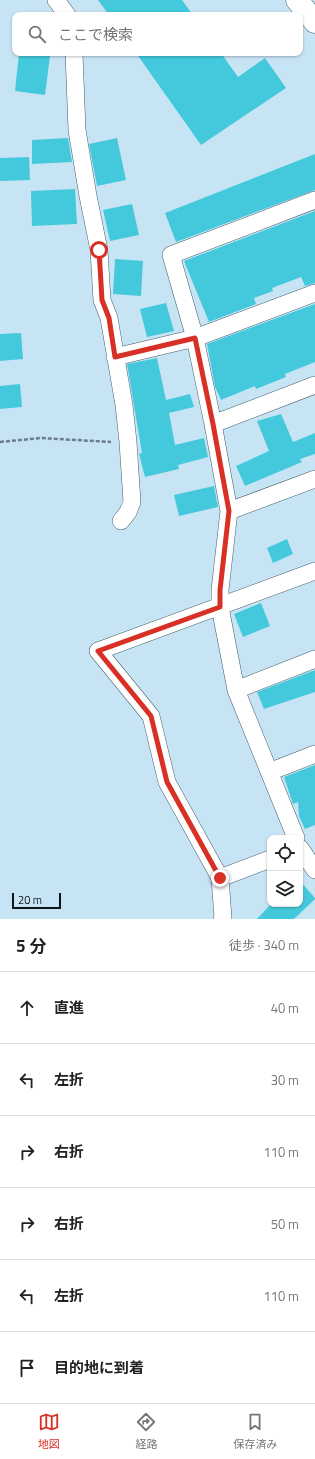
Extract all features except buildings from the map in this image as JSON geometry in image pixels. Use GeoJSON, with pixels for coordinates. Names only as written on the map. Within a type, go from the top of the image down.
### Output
{"type":"FeatureCollection","features":[{"type":"Feature","properties":{"kind":"main road"},"geometry":{"type":"LineString","coordinates":[[297,0],[315,22]]}},
{"type":"Feature","properties":{"kind":"street"},"geometry":{"type":"LineString","coordinates":[[56,0],[65,12]]}},
{"type":"Feature","properties":{"kind":"street"},"geometry":{"type":"LineString","coordinates":[[74,56],[78,130],[88,196],[99,250],[102,300],[109,318],[124,405],[128,442],[132,502],[128,512],[121,521]]}},
{"type":"Feature","properties":{"kind":"street"},"geometry":{"type":"LineString","coordinates":[[295,835],[236,690],[220,607],[220,590],[229,511],[195,338],[171,255],[315,200]]}},
{"type":"Feature","properties":{"kind":"street"},"geometry":{"type":"LineString","coordinates":[[115,357],[195,338],[315,293]]}},
{"type":"Feature","properties":{"kind":"street"},"geometry":{"type":"LineString","coordinates":[[213,424],[315,385]]}},
{"type":"Feature","properties":{"kind":"street"},"geometry":{"type":"LineString","coordinates":[[229,511],[315,479]]}},
{"type":"Feature","properties":{"kind":"street"},"geometry":{"type":"LineString","coordinates":[[223,919],[220,878],[167,782],[151,716],[98,651],[315,571]]}},
{"type":"Feature","properties":{"kind":"street"},"geometry":{"type":"LineString","coordinates":[[236,690],[315,659]]}},
{"type":"Feature","properties":{"kind":"street"},"geometry":{"type":"LineString","coordinates":[[269,772],[315,754]]}},
{"type":"Feature","properties":{"kind":"street"},"geometry":{"type":"LineString","coordinates":[[303,847],[315,842]]}},
{"type":"Feature","properties":{"kind":"street"},"geometry":{"type":"LineString","coordinates":[[303,852],[315,870]]}},
{"type":"Feature","properties":{"kind":"street"},"geometry":{"type":"LineString","coordinates":[[220,878],[267,860]]}},
{"type":"Feature","properties":{"kind":"path"},"geometry":{"type":"LineString","coordinates":[[0,442],[41,438],[128,442]]}},
{"type":"Feature","properties":{"kind":"route"},"geometry":{"type":"LineString","coordinates":[[99,250],[102,300],[109,318],[115,357],[195,338],[213,424],[229,511],[220,590],[220,607],[98,651],[151,716],[167,782],[220,878]]}}]}
